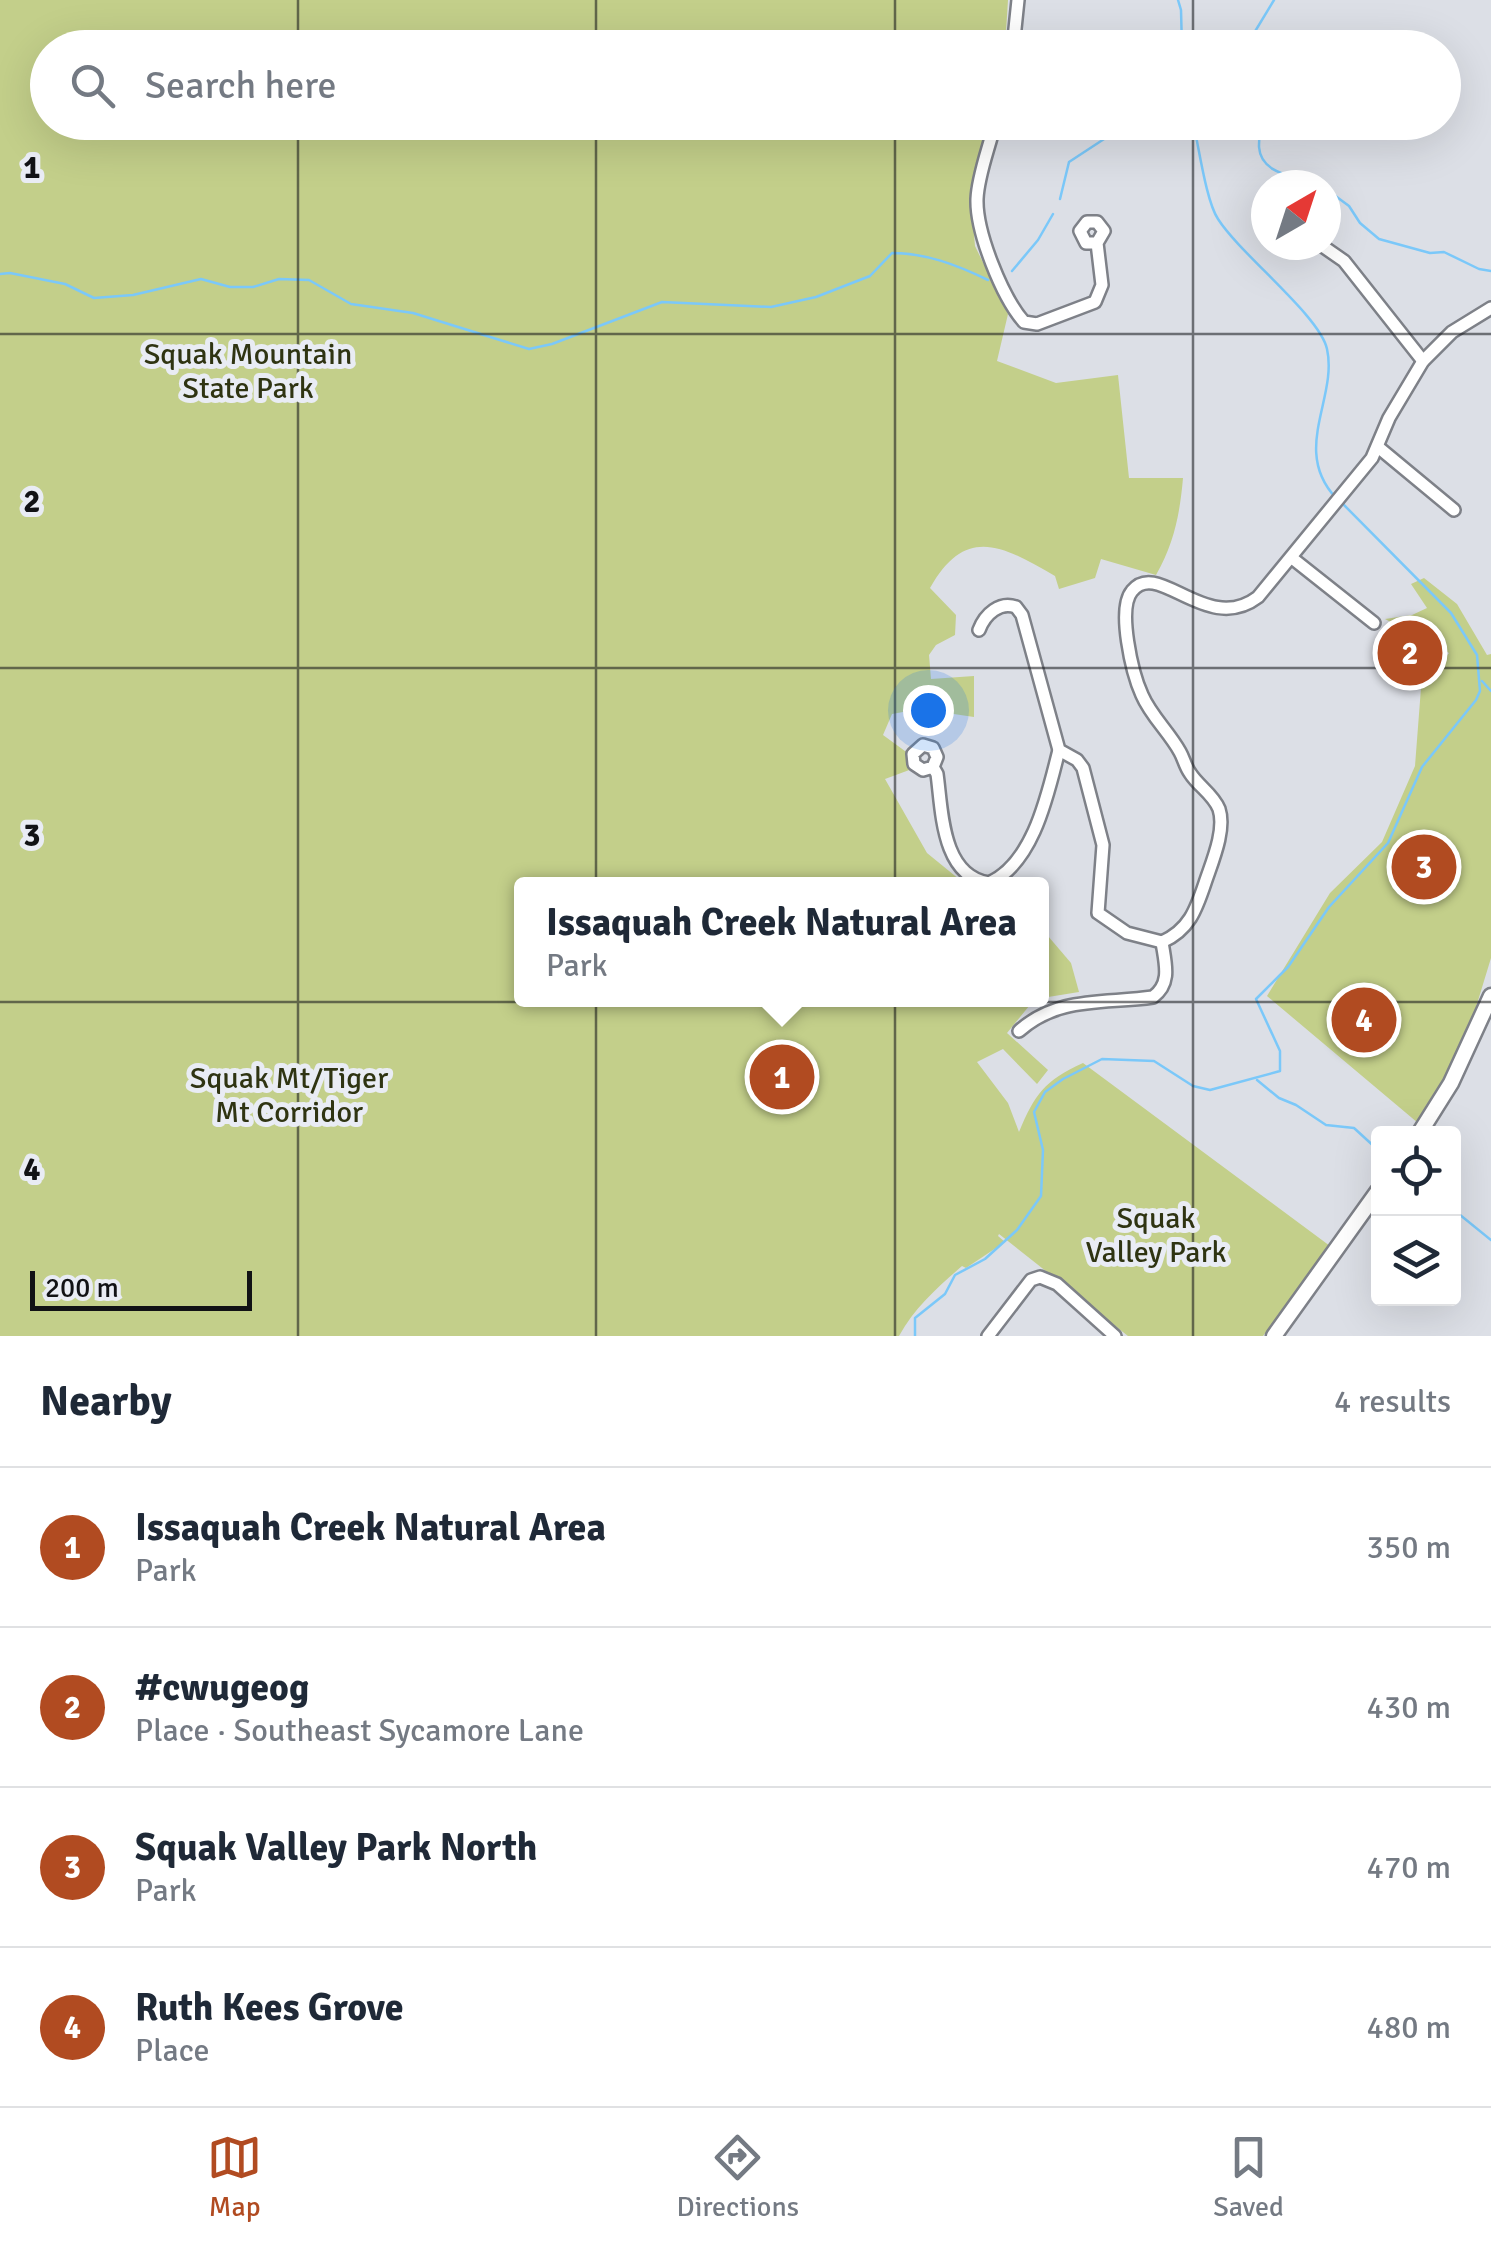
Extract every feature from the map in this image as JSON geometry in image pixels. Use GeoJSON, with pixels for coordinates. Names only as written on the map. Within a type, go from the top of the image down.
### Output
{"type":"FeatureCollection","features":[{"type":"Feature","properties":{"kind":"main road"},"geometry":{"type":"LineString","coordinates":[[1424,1126],[1453,1078],[1491,996]]}},
{"type":"Feature","properties":{"kind":"main road"},"geometry":{"type":"LineString","coordinates":[[1274,1336],[1371,1202]]}},
{"type":"Feature","properties":{"kind":"street"},"geometry":{"type":"LineString","coordinates":[[1015,30],[1018,0]]}},
{"type":"Feature","properties":{"kind":"street"},"geometry":{"type":"LineString","coordinates":[[991,140],[977,205],[993,265],[1024,322],[1037,324],[1095,302],[1102,285],[1097,243]]}},
{"type":"Feature","properties":{"kind":"street"},"geometry":{"type":"LineString","coordinates":[[1341,259],[1423,361]]}},
{"type":"Feature","properties":{"kind":"street"},"geometry":{"type":"LineString","coordinates":[[1059,750],[1083,768],[1102,837],[1098,913],[1128,933],[1162,942],[1185,927],[1198,905],[1218,838],[1220,813],[1212,797],[1189,772],[1142,696],[1132,664],[1126,600],[1138,584],[1150,581],[1218,609],[1236,609],[1258,597],[1378,448],[1389,418],[1423,361],[1452,332],[1491,308]]}},
{"type":"Feature","properties":{"kind":"street"},"geometry":{"type":"LineString","coordinates":[[1378,448],[1454,510]]}},
{"type":"Feature","properties":{"kind":"street"},"geometry":{"type":"LineString","coordinates":[[1292,558],[1374,623]]}},
{"type":"Feature","properties":{"kind":"street"},"geometry":{"type":"LineString","coordinates":[[979,630],[985,618],[998,608],[1011,604],[1020,610],[1059,750],[1025,847],[999,877]]}},
{"type":"Feature","properties":{"kind":"street"},"geometry":{"type":"LineString","coordinates":[[933,767],[950,849],[973,877]]}},
{"type":"Feature","properties":{"kind":"street"},"geometry":{"type":"LineString","coordinates":[[1019,1031],[1040,1013],[1056,1007],[1146,998],[1158,993],[1166,976],[1162,942]]}},
{"type":"Feature","properties":{"kind":"street"},"geometry":{"type":"LineString","coordinates":[[988,1336],[1031,1280],[1040,1277],[1057,1284],[1115,1336]]}},
{"type":"Feature","properties":{"kind":"green space"},"geometry":{"type":"Polygon","coordinates":[[[0,0],[1008,0],[1006,30],[30,30],[30,140],[983,140],[970,189],[975,246],[1008,314],[997,361],[1056,383],[1118,375],[1129,478],[1183,478],[1175,528],[1156,575],[1101,559],[1095,578],[1059,589],[1055,576],[1019,556],[986,547],[957,555],[930,588],[956,615],[955,635],[936,645],[929,655],[931,679],[974,676],[974,717],[947,713],[944,692],[907,698],[903,712],[892,714],[883,735],[909,754],[912,769],[885,779],[927,853],[956,877],[514,877],[514,1007],[1028,1007],[1007,1033],[1048,1070],[1037,1084],[1003,1049],[977,1062],[1008,1103],[1019,1132],[1042,1090],[1083,1063],[1330,1246],[1263,1336],[1128,1336],[999,1234],[1005,1242],[966,1268],[962,1266],[919,1307],[899,1336],[0,1336],[0,0]]]}},
{"type":"Feature","properties":{"kind":"green space"},"geometry":{"type":"Polygon","coordinates":[[[1424,578],[1457,604],[1487,655],[1491,654],[1491,958],[1473,1017],[1454,1060],[1418,1123],[1267,996],[1330,893],[1382,842],[1415,766],[1421,688],[1449,653],[1385,619],[1427,608],[1411,584],[1424,578]]]}},
{"type":"Feature","properties":{"kind":"green space"},"geometry":{"type":"Polygon","coordinates":[[[1049,937],[1071,963],[1079,992],[1049,997],[1049,937]]]}},
{"type":"Feature","properties":{"kind":"waterway"},"geometry":{"type":"LineString","coordinates":[[1178,0],[1182,30]]}},
{"type":"Feature","properties":{"kind":"waterway"},"geometry":{"type":"LineString","coordinates":[[1256,30],[1274,0]]}},
{"type":"Feature","properties":{"kind":"waterway"},"geometry":{"type":"LineString","coordinates":[[1060,199],[1069,162],[1103,140]]}},
{"type":"Feature","properties":{"kind":"waterway"},"geometry":{"type":"LineString","coordinates":[[1197,140],[1206,187],[1218,219],[1296,303],[1327,349],[1329,368],[1316,443],[1317,461],[1323,480],[1336,498]]}},
{"type":"Feature","properties":{"kind":"waterway"},"geometry":{"type":"LineString","coordinates":[[1259,140],[1261,156],[1275,170]]}},
{"type":"Feature","properties":{"kind":"waterway"},"geometry":{"type":"LineString","coordinates":[[1341,200],[1379,239],[1430,253],[1444,252],[1491,271]]}},
{"type":"Feature","properties":{"kind":"waterway"},"geometry":{"type":"LineString","coordinates":[[1012,271],[1038,240],[1053,214]]}},
{"type":"Feature","properties":{"kind":"waterway"},"geometry":{"type":"LineString","coordinates":[[0,274],[65,284],[94,298],[133,295],[201,279],[230,287],[253,287],[279,279],[309,280],[351,304],[413,313],[529,349],[662,302],[771,307],[816,297],[870,276],[892,253],[941,261],[988,280]]}},
{"type":"Feature","properties":{"kind":"waterway"},"geometry":{"type":"LineString","coordinates":[[915,1336],[915,1318],[945,1294],[955,1275],[985,1259],[1017,1230],[1041,1196],[1043,1150],[1034,1112],[1045,1092],[1102,1059],[1154,1061],[1193,1086],[1210,1090],[1280,1071],[1280,1051],[1256,999],[1288,967],[1329,907],[1388,843],[1422,767],[1476,700],[1480,691],[1477,655],[1451,613],[1342,503]]}},
{"type":"Feature","properties":{"kind":"waterway"},"geometry":{"type":"LineString","coordinates":[[1482,681],[1491,691]]}},
{"type":"Feature","properties":{"kind":"waterway"},"geometry":{"type":"LineString","coordinates":[[1257,1080],[1279,1098],[1326,1125],[1354,1128],[1371,1144]]}},
{"type":"Feature","properties":{"kind":"waterway"},"geometry":{"type":"LineString","coordinates":[[1461,1216],[1491,1240]]}},
{"type":"Feature","properties":{"kind":"place","name":"#cwugeog"},"geometry":{"type":"Point","coordinates":[1410,653]}},
{"type":"Feature","properties":{"kind":"place","name":"Squak Valley Park North"},"geometry":{"type":"Point","coordinates":[1424,867]}},
{"type":"Feature","properties":{"kind":"place","name":"Ruth Kees Grove"},"geometry":{"type":"Point","coordinates":[1364,1020]}},
{"type":"Feature","properties":{"kind":"place","name":"Issaquah Creek Natural Area"},"geometry":{"type":"Point","coordinates":[782,1077]}},
{"type":"Feature","properties":{"kind":"park label","name":"Squak Mountain State Park"},"geometry":{"type":"Point","coordinates":[248,371]}},
{"type":"Feature","properties":{"kind":"park label","name":"Squak Mt/Tiger Mt Corridor"},"geometry":{"type":"Point","coordinates":[289,1095]}},
{"type":"Feature","properties":{"kind":"park label","name":"Squak Valley Park"},"geometry":{"type":"Point","coordinates":[1156,1235]}}]}
